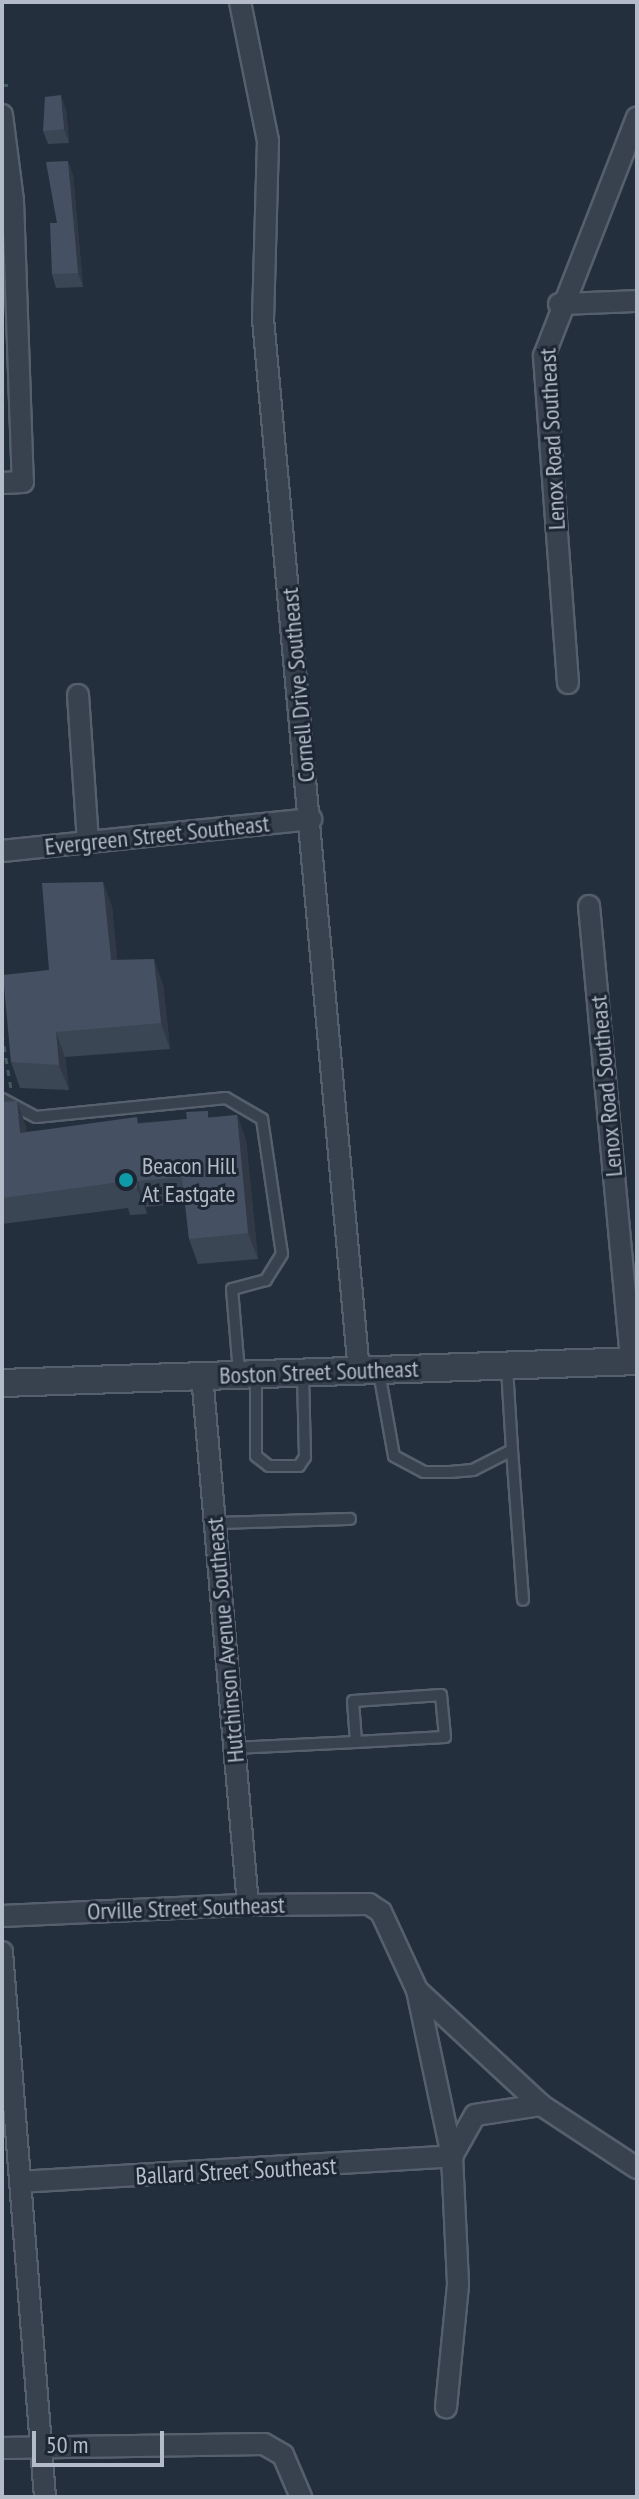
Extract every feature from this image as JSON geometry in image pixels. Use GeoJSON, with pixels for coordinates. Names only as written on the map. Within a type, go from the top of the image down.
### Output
{"type":"FeatureCollection","features":[{"type":"Feature","properties":{"kind":"street","name":"Cornell Drive Southeast"},"geometry":{"type":"LineString","coordinates":[[240,2],[268,141],[263,319],[311,819],[369,1370]]}},
{"type":"Feature","properties":{"kind":"street"},"geometry":{"type":"LineString","coordinates":[[2,115],[23,482],[2,483]]}},
{"type":"Feature","properties":{"kind":"street","name":"Lenox Road Southeast"},"geometry":{"type":"LineString","coordinates":[[568,683],[544,356],[559,304],[637,118]]}},
{"type":"Feature","properties":{"kind":"street"},"geometry":{"type":"LineString","coordinates":[[559,304],[637,301]]}},
{"type":"Feature","properties":{"kind":"street"},"geometry":{"type":"LineString","coordinates":[[78,695],[88,841]]}},
{"type":"Feature","properties":{"kind":"street","name":"Evergreen Street Southeast"},"geometry":{"type":"LineString","coordinates":[[2,851],[311,819]]}},
{"type":"Feature","properties":{"kind":"street","name":"Lenox Road Southeast"},"geometry":{"type":"LineString","coordinates":[[589,906],[634,1361]]}},
{"type":"Feature","properties":{"kind":"street","name":"Boston Street Southeast"},"geometry":{"type":"LineString","coordinates":[[2,1383],[634,1361]]}},
{"type":"Feature","properties":{"kind":"street","name":"Hutchinson Avenue Southeast"},"geometry":{"type":"LineString","coordinates":[[202,1375],[248,1905]]}},
{"type":"Feature","properties":{"kind":"street","name":"Orville Street Southeast"},"geometry":{"type":"LineString","coordinates":[[2,1916],[248,1905],[369,1904],[388,1920],[417,1990]]}},
{"type":"Feature","properties":{"kind":"street"},"geometry":{"type":"LineString","coordinates":[[2,1952],[8,2096],[20,2182],[45,2497]]}},
{"type":"Feature","properties":{"kind":"street"},"geometry":{"type":"LineString","coordinates":[[417,1990],[541,2105],[637,2168]]}},
{"type":"Feature","properties":{"kind":"street"},"geometry":{"type":"LineString","coordinates":[[417,1990],[452,2156],[458,2285],[446,2407]]}},
{"type":"Feature","properties":{"kind":"street"},"geometry":{"type":"LineString","coordinates":[[452,2156],[475,2115],[541,2105]]}},
{"type":"Feature","properties":{"kind":"street","name":"Ballard Street Southeast"},"geometry":{"type":"LineString","coordinates":[[20,2182],[452,2156]]}},
{"type":"Feature","properties":{"kind":"street"},"geometry":{"type":"LineString","coordinates":[[2,2448],[274,2448],[301,2497]]}},
{"type":"Feature","properties":{"kind":"lane"},"geometry":{"type":"LineString","coordinates":[[2,1099],[36,1117],[226,1098],[262,1119],[282,1254],[266,1280],[232,1289],[247,1374],[256,1456],[269,1466],[299,1466],[305,1457],[303,1373]]}},
{"type":"Feature","properties":{"kind":"lane"},"geometry":{"type":"LineString","coordinates":[[507,1365],[523,1600]]}},
{"type":"Feature","properties":{"kind":"lane"},"geometry":{"type":"LineString","coordinates":[[369,1370],[387,1444],[406,1464],[424,1472],[473,1470],[512,1450]]}},
{"type":"Feature","properties":{"kind":"lane"},"geometry":{"type":"LineString","coordinates":[[215,1523],[350,1519]]}},
{"type":"Feature","properties":{"kind":"lane"},"geometry":{"type":"LineString","coordinates":[[234,1748],[356,1742],[445,1737],[441,1695],[353,1701],[356,1742]]}},
{"type":"Feature","properties":{"kind":"path"},"geometry":{"type":"LineString","coordinates":[[2,85],[13,85]]}},
{"type":"Feature","properties":{"kind":"path"},"geometry":{"type":"LineString","coordinates":[[2,1034],[7,1075],[23,1101]]}},
{"type":"Feature","properties":{"kind":"building"},"geometry":{"type":"Polygon","coordinates":[[[61,95],[64,129],[43,131],[45,97],[61,95]]]}},
{"type":"Feature","properties":{"kind":"building"},"geometry":{"type":"Polygon","coordinates":[[[68,161],[78,273],[52,274],[50,223],[57,223],[46,162],[68,161]]]}},
{"type":"Feature","properties":{"kind":"building"},"geometry":{"type":"Polygon","coordinates":[[[103,882],[111,960],[154,959],[161,1023],[56,1032],[59,1065],[11,1062],[3,975],[49,970],[42,883],[103,882]]]}},
{"type":"Feature","properties":{"kind":"building","name":"Beacon Hill At Eastgate"},"geometry":{"type":"Polygon","coordinates":[[[17,1101],[20,1133],[137,1117],[138,1124],[187,1119],[186,1112],[208,1111],[208,1118],[237,1115],[248,1233],[189,1239],[182,1177],[137,1181],[137,1188],[121,1190],[120,1182],[2,1198],[2,1102],[17,1101]]]}},
{"type":"Feature","properties":{"kind":"place","name":"Beacon Hill At Eastgate"},"geometry":{"type":"Point","coordinates":[126,1180]}}]}
